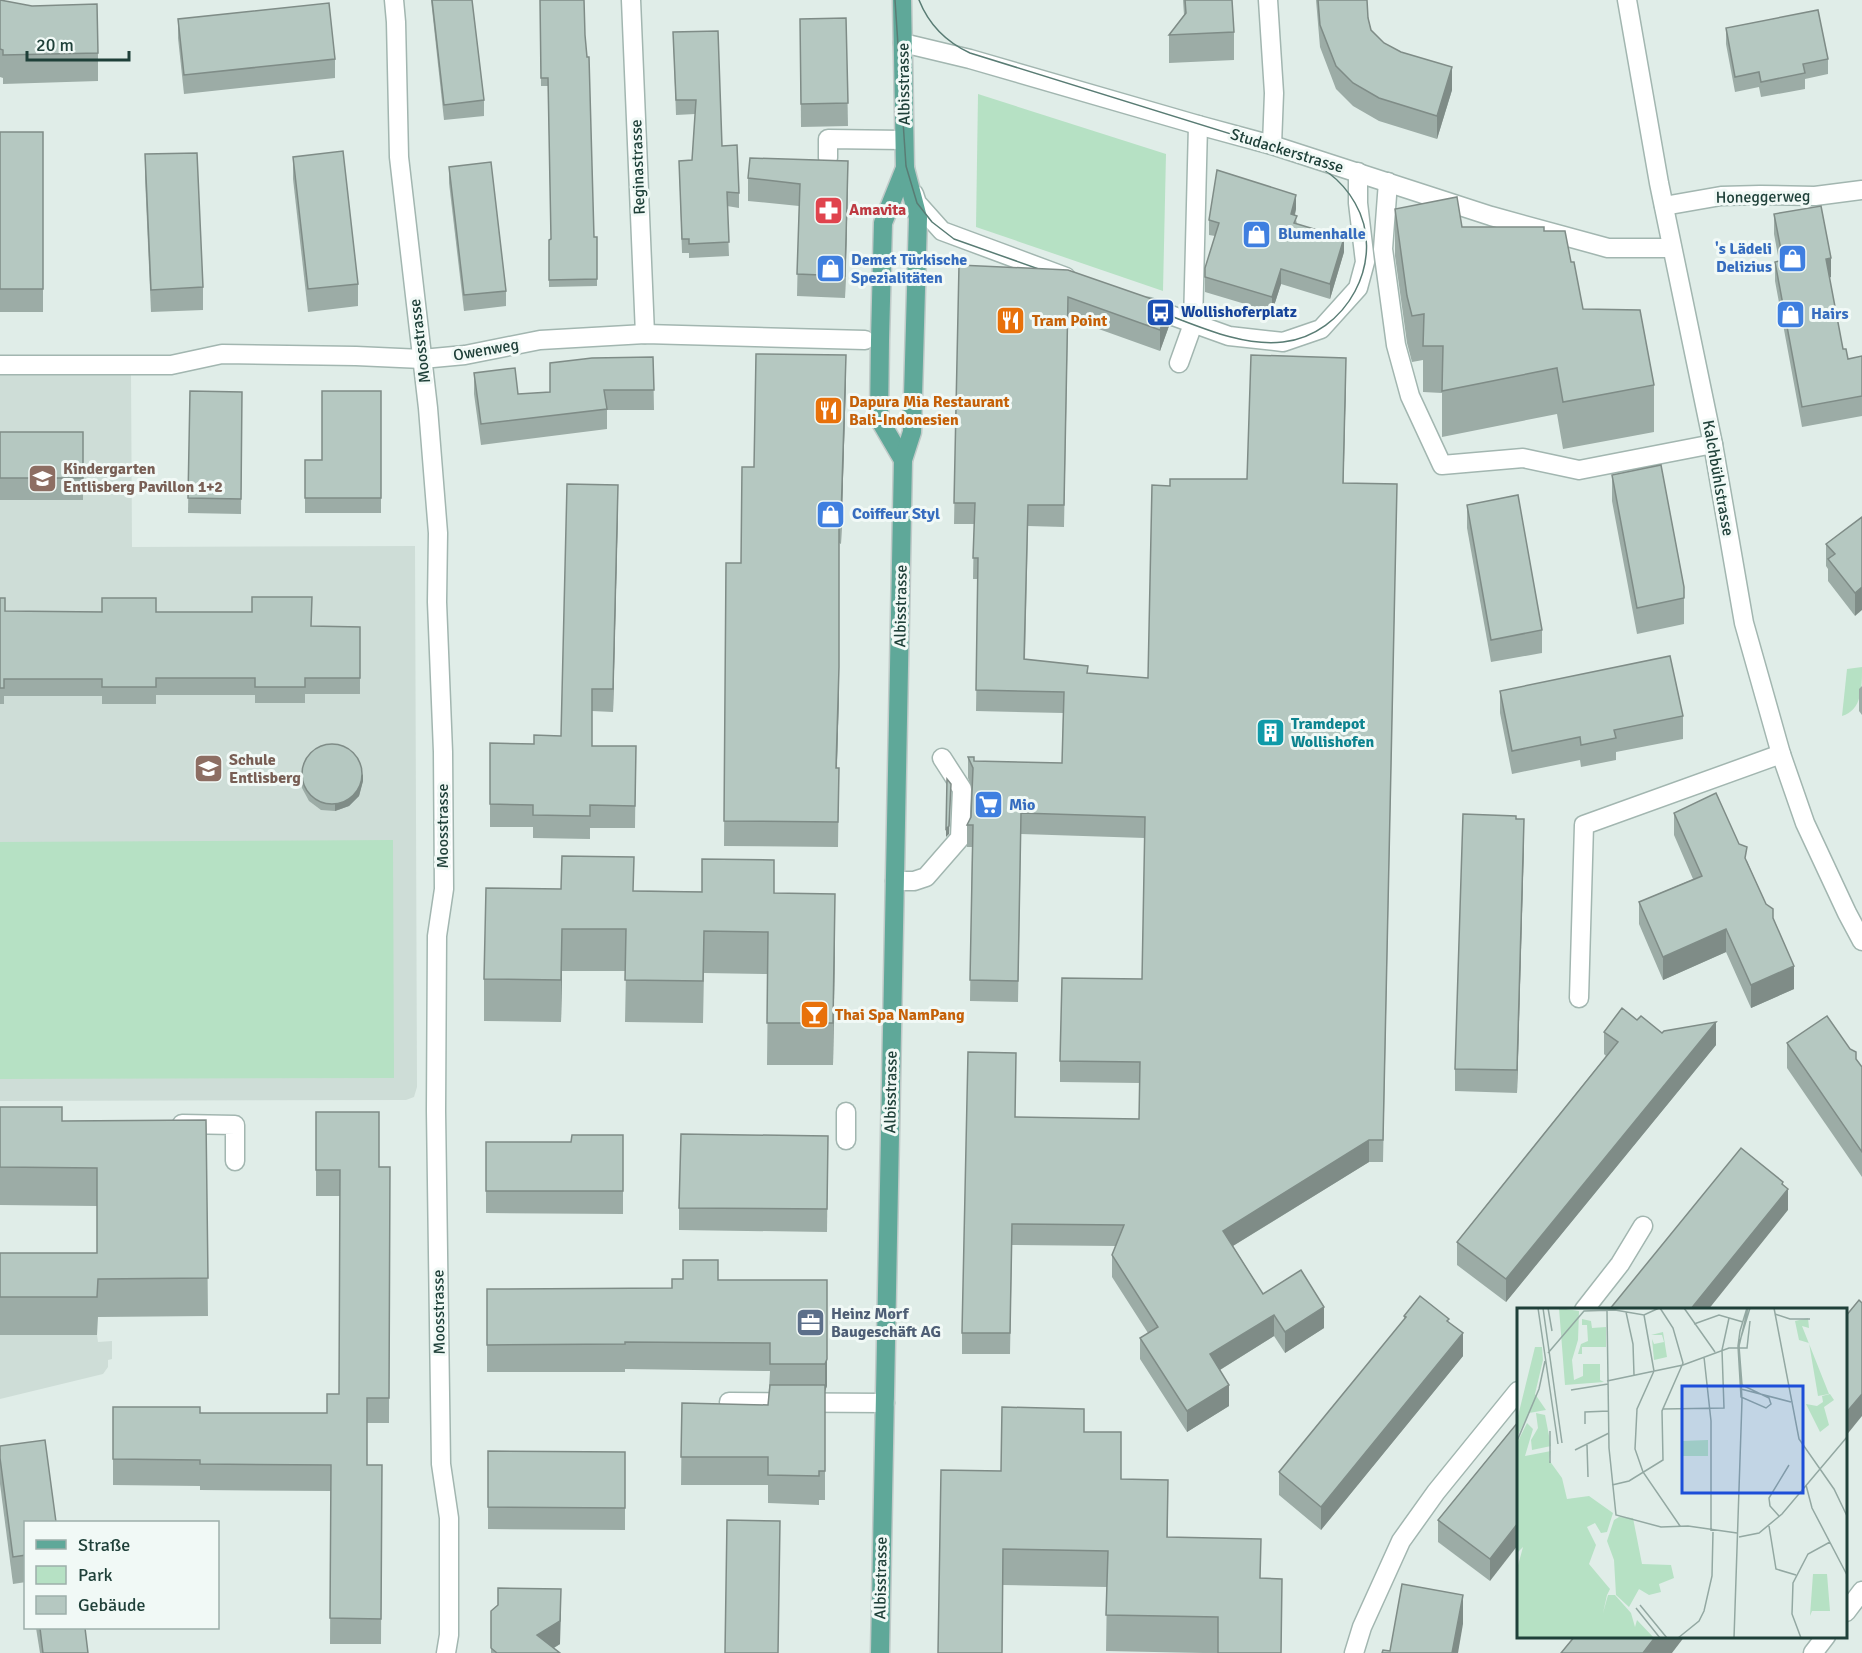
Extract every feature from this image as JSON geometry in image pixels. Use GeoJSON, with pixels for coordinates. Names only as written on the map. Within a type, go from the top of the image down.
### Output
{"type":"FeatureCollection","features":[{"type":"Feature","properties":{"kind":"main road","name":"Albisstrasse"},"geometry":{"type":"LineString","coordinates":[[880,1653],[903,460],[912,432],[918,218],[905,168],[902,0]]}},
{"type":"Feature","properties":{"kind":"main road","name":"Albisstrasse"},"geometry":{"type":"LineString","coordinates":[[903,460],[879,419],[883,223],[905,168]]}},
{"type":"Feature","properties":{"kind":"street","name":"Moosstrasse"},"geometry":{"type":"LineString","coordinates":[[394,0],[399,157],[428,408],[438,533],[437,602],[444,889],[437,936],[436,1111],[441,1464],[449,1518],[449,1635],[446,1653]]}},
{"type":"Feature","properties":{"kind":"street","name":"Reginastrasse"},"geometry":{"type":"LineString","coordinates":[[631,0],[645,334]]}},
{"type":"Feature","properties":{"kind":"street"},"geometry":{"type":"LineString","coordinates":[[1268,0],[1274,93],[1272,145]]}},
{"type":"Feature","properties":{"kind":"street","name":"Kalchbühlstrasse"},"geometry":{"type":"LineString","coordinates":[[1627,0],[1672,248],[1713,444],[1744,623],[1781,754],[1805,823],[1862,941]]}},
{"type":"Feature","properties":{"kind":"street","name":"Studackerstrasse"},"geometry":{"type":"LineString","coordinates":[[903,43],[970,59],[1272,145],[1491,216],[1608,248],[1672,248]]}},
{"type":"Feature","properties":{"kind":"street"},"geometry":{"type":"LineString","coordinates":[[1179,363],[1193,324],[1198,125]]}},
{"type":"Feature","properties":{"kind":"street"},"geometry":{"type":"LineString","coordinates":[[828,158],[828,139],[904,140]]}},
{"type":"Feature","properties":{"kind":"street"},"geometry":{"type":"LineString","coordinates":[[905,168],[917,203],[942,231],[1083,284]]}},
{"type":"Feature","properties":{"kind":"street"},"geometry":{"type":"LineString","coordinates":[[1127,300],[1229,336],[1283,342],[1321,329],[1358,288],[1365,262],[1358,203],[1358,172]]}},
{"type":"Feature","properties":{"kind":"street"},"geometry":{"type":"LineString","coordinates":[[1388,182],[1383,249],[1396,345],[1410,396],[1442,465],[1524,458],[1579,470],[1713,444]]}},
{"type":"Feature","properties":{"kind":"street","name":"Honeggerweg"},"geometry":{"type":"LineString","coordinates":[[1664,206],[1721,196],[1815,196],[1862,190]]}},
{"type":"Feature","properties":{"kind":"street","name":"Owenweg"},"geometry":{"type":"LineString","coordinates":[[0,365],[171,364],[222,354],[422,359],[465,356],[540,340],[645,334],[865,340]]}},
{"type":"Feature","properties":{"kind":"street"},"geometry":{"type":"LineString","coordinates":[[1579,998],[1584,825],[1781,754]]}},
{"type":"Feature","properties":{"kind":"street"},"geometry":{"type":"LineString","coordinates":[[895,881],[914,881],[926,877],[960,838],[962,789],[942,758]]}},
{"type":"Feature","properties":{"kind":"street"},"geometry":{"type":"LineString","coordinates":[[846,1112],[846,1140]]}},
{"type":"Feature","properties":{"kind":"street"},"geometry":{"type":"LineString","coordinates":[[167,1124],[235,1125],[235,1161]]}},
{"type":"Feature","properties":{"kind":"street"},"geometry":{"type":"LineString","coordinates":[[1586,1308],[1620,1264],[1643,1226]]}},
{"type":"Feature","properties":{"kind":"street"},"geometry":{"type":"LineString","coordinates":[[1354,1653],[1369,1610],[1401,1541],[1436,1492],[1517,1392]]}},
{"type":"Feature","properties":{"kind":"street"},"geometry":{"type":"LineString","coordinates":[[729,1402],[885,1403]]}},
{"type":"Feature","properties":{"kind":"street"},"geometry":{"type":"LineString","coordinates":[[1847,1610],[1862,1591]]}},
{"type":"Feature","properties":{"kind":"street"},"geometry":{"type":"LineString","coordinates":[[1813,1653],[1824,1638]]}},
{"type":"Feature","properties":{"kind":"shaded area","name":"Schule Entlisberg"},"geometry":{"type":"Polygon","coordinates":[[[0,373],[131,373],[132,547],[415,546],[417,1087],[414,1097],[406,1100],[0,1101],[0,373]]]}},
{"type":"Feature","properties":{"kind":"shaded area"},"geometry":{"type":"Polygon","coordinates":[[[0,1291],[97,1335],[98,1342],[112,1341],[112,1359],[108,1360],[108,1367],[103,1374],[0,1399],[0,1291]]]}},
{"type":"Feature","properties":{"kind":"green space"},"geometry":{"type":"Polygon","coordinates":[[[978,94],[1166,154],[1163,291],[976,227],[978,94]]]}},
{"type":"Feature","properties":{"kind":"green space"},"geometry":{"type":"Polygon","coordinates":[[[1862,667],[1861,690],[1857,703],[1854,709],[1842,716],[1847,669],[1862,667]]]}},
{"type":"Feature","properties":{"kind":"green space"},"geometry":{"type":"Polygon","coordinates":[[[393,840],[394,1078],[0,1079],[0,842],[393,840]]]}},
{"type":"Feature","properties":{"kind":"building"},"geometry":{"type":"Polygon","coordinates":[[[0,0],[32,6],[97,4],[98,53],[3,55],[3,50],[0,49],[0,0]]]}},
{"type":"Feature","properties":{"kind":"building"},"geometry":{"type":"Polygon","coordinates":[[[432,0],[472,0],[484,100],[444,105],[432,0]]]}},
{"type":"Feature","properties":{"kind":"building"},"geometry":{"type":"Polygon","coordinates":[[[540,0],[584,0],[585,35],[587,57],[589,57],[597,279],[549,280],[549,240],[551,239],[548,78],[541,78],[540,0]]]}},
{"type":"Feature","properties":{"kind":"building"},"geometry":{"type":"Polygon","coordinates":[[[1185,0],[1232,0],[1234,32],[1169,35],[1186,13],[1185,0]]]}},
{"type":"Feature","properties":{"kind":"building"},"geometry":{"type":"Polygon","coordinates":[[[1318,0],[1367,0],[1371,30],[1384,43],[1401,52],[1452,67],[1437,116],[1379,98],[1353,83],[1336,66],[1320,25],[1318,0]]]}},
{"type":"Feature","properties":{"kind":"building"},"geometry":{"type":"Polygon","coordinates":[[[329,3],[335,59],[184,75],[178,19],[329,3]]]}},
{"type":"Feature","properties":{"kind":"building"},"geometry":{"type":"Polygon","coordinates":[[[1818,10],[1828,59],[1803,64],[1805,73],[1761,82],[1759,72],[1735,77],[1726,28],[1818,10]]]}},
{"type":"Feature","properties":{"kind":"building"},"geometry":{"type":"Polygon","coordinates":[[[846,18],[848,103],[801,104],[800,19],[846,18]]]}},
{"type":"Feature","properties":{"kind":"building"},"geometry":{"type":"Polygon","coordinates":[[[718,31],[722,146],[737,145],[739,193],[727,192],[729,242],[689,244],[689,239],[682,239],[679,161],[692,160],[696,100],[676,100],[673,32],[718,31]]]}},
{"type":"Feature","properties":{"kind":"building"},"geometry":{"type":"Polygon","coordinates":[[[0,132],[43,132],[43,289],[0,289],[0,132]]]}},
{"type":"Feature","properties":{"kind":"building"},"geometry":{"type":"Polygon","coordinates":[[[343,151],[358,284],[308,289],[293,157],[343,151]]]}},
{"type":"Feature","properties":{"kind":"building"},"geometry":{"type":"Polygon","coordinates":[[[197,153],[203,287],[151,290],[145,154],[197,153]]]}},
{"type":"Feature","properties":{"kind":"building"},"geometry":{"type":"Polygon","coordinates":[[[750,158],[848,161],[845,276],[797,274],[800,184],[748,178],[750,158]]]}},
{"type":"Feature","properties":{"kind":"building"},"geometry":{"type":"Polygon","coordinates":[[[491,162],[506,291],[464,295],[449,167],[491,162]]]}},
{"type":"Feature","properties":{"kind":"building"},"geometry":{"type":"Polygon","coordinates":[[[1217,170],[1296,195],[1291,214],[1297,216],[1294,223],[1344,238],[1330,284],[1281,269],[1272,297],[1205,277],[1205,268],[1219,223],[1209,220],[1217,170]]]}},
{"type":"Feature","properties":{"kind":"building"},"geometry":{"type":"Polygon","coordinates":[[[1457,197],[1462,227],[1544,227],[1544,231],[1565,231],[1583,309],[1640,310],[1654,385],[1563,402],[1557,368],[1442,391],[1443,346],[1423,346],[1424,314],[1412,316],[1395,209],[1457,197]]]}},
{"type":"Feature","properties":{"kind":"building"},"geometry":{"type":"Polygon","coordinates":[[[1821,206],[1831,258],[1826,259],[1843,349],[1846,349],[1848,359],[1862,356],[1862,396],[1802,407],[1775,262],[1783,260],[1774,214],[1821,206]]]}},
{"type":"Feature","properties":{"kind":"building"},"geometry":{"type":"Polygon","coordinates":[[[959,265],[1068,270],[1169,305],[1160,330],[1068,297],[1064,505],[1028,505],[1024,659],[1088,666],[1087,673],[1148,678],[1152,485],[1170,486],[1170,479],[1247,479],[1251,355],[1346,358],[1343,483],[1397,484],[1383,1140],[1369,1140],[1223,1231],[1263,1294],[1301,1270],[1324,1307],[1285,1332],[1274,1315],[1210,1354],[1229,1385],[1187,1411],[1140,1338],[1158,1327],[1112,1255],[1124,1225],[1012,1224],[1010,1333],[962,1333],[968,1052],[1016,1053],[1015,1117],[1139,1119],[1140,1062],[1060,1061],[1062,978],[1142,979],[1145,817],[1021,813],[1018,981],[970,980],[973,825],[967,825],[971,817],[973,768],[968,757],[974,757],[974,761],[1062,763],[1064,692],[976,690],[978,558],[973,558],[975,503],[954,503],[959,265]]]}},
{"type":"Feature","properties":{"kind":"building"},"geometry":{"type":"Polygon","coordinates":[[[756,354],[846,355],[841,518],[839,518],[836,768],[839,768],[838,822],[724,821],[726,563],[741,563],[742,467],[754,467],[756,354]]]}},
{"type":"Feature","properties":{"kind":"building"},"geometry":{"type":"Polygon","coordinates":[[[653,357],[654,390],[604,390],[607,409],[481,424],[474,373],[515,368],[518,394],[550,392],[550,363],[592,358],[653,357]]]}},
{"type":"Feature","properties":{"kind":"building"},"geometry":{"type":"Polygon","coordinates":[[[190,391],[242,392],[241,499],[188,498],[190,391]]]}},
{"type":"Feature","properties":{"kind":"building"},"geometry":{"type":"Polygon","coordinates":[[[322,391],[381,391],[381,498],[305,498],[305,460],[322,460],[322,391]]]}},
{"type":"Feature","properties":{"kind":"building"},"geometry":{"type":"Polygon","coordinates":[[[0,432],[83,432],[83,478],[0,478],[0,432]]]}},
{"type":"Feature","properties":{"kind":"building"},"geometry":{"type":"Polygon","coordinates":[[[1661,465],[1684,587],[1684,598],[1637,608],[1612,475],[1661,465]]]}},
{"type":"Feature","properties":{"kind":"building"},"geometry":{"type":"Polygon","coordinates":[[[567,484],[618,485],[613,689],[592,689],[592,746],[636,746],[635,806],[590,805],[590,816],[533,815],[533,805],[490,804],[490,743],[534,744],[534,735],[561,736],[567,484]]]}},
{"type":"Feature","properties":{"kind":"building"},"geometry":{"type":"Polygon","coordinates":[[[1518,495],[1542,630],[1491,640],[1467,505],[1518,495]]]}},
{"type":"Feature","properties":{"kind":"building"},"geometry":{"type":"Polygon","coordinates":[[[1862,517],[1862,587],[1855,593],[1828,559],[1835,554],[1826,544],[1862,517]]]}},
{"type":"Feature","properties":{"kind":"building"},"geometry":{"type":"Polygon","coordinates":[[[252,597],[312,597],[311,626],[360,627],[360,678],[305,678],[305,687],[255,687],[255,678],[156,678],[156,687],[102,687],[102,679],[4,679],[4,688],[0,688],[0,598],[5,598],[5,611],[102,612],[102,598],[156,598],[156,612],[252,612],[252,597]]]}},
{"type":"Feature","properties":{"kind":"building"},"geometry":{"type":"Polygon","coordinates":[[[1670,656],[1683,716],[1614,730],[1616,738],[1581,745],[1580,737],[1512,751],[1500,691],[1670,656]]]}},
{"type":"Feature","properties":{"kind":"building"},"geometry":{"type":"Polygon","coordinates":[[[332,744],[349,749],[357,757],[362,774],[357,791],[349,799],[332,804],[315,799],[307,791],[302,774],[307,757],[315,749],[332,744]]]}},
{"type":"Feature","properties":{"kind":"building"},"geometry":{"type":"Polygon","coordinates":[[[947,779],[951,784],[949,826],[946,829],[947,779]]]}},
{"type":"Feature","properties":{"kind":"building"},"geometry":{"type":"Polygon","coordinates":[[[1716,793],[1739,844],[1747,847],[1745,858],[1766,904],[1773,909],[1773,918],[1794,966],[1751,985],[1726,929],[1663,957],[1639,902],[1702,876],[1674,813],[1716,793]]]}},
{"type":"Feature","properties":{"kind":"building"},"geometry":{"type":"Polygon","coordinates":[[[1463,814],[1516,816],[1516,819],[1524,819],[1517,1070],[1455,1069],[1463,814]]]}},
{"type":"Feature","properties":{"kind":"building"},"geometry":{"type":"Polygon","coordinates":[[[562,856],[634,857],[633,891],[702,892],[702,859],[774,860],[774,893],[835,894],[833,1023],[767,1023],[768,932],[704,931],[703,981],[625,980],[626,929],[562,929],[561,980],[484,979],[486,888],[561,889],[562,856]]]}},
{"type":"Feature","properties":{"kind":"building"},"geometry":{"type":"Polygon","coordinates":[[[1622,1008],[1637,1020],[1641,1016],[1662,1033],[1716,1022],[1506,1279],[1457,1242],[1618,1042],[1604,1032],[1622,1008]]]}},
{"type":"Feature","properties":{"kind":"building"},"geometry":{"type":"Polygon","coordinates":[[[1827,1016],[1850,1049],[1856,1052],[1856,1059],[1862,1067],[1862,1152],[1787,1043],[1827,1016]]]}},
{"type":"Feature","properties":{"kind":"building"},"geometry":{"type":"Polygon","coordinates":[[[0,1107],[62,1107],[62,1121],[206,1120],[208,1278],[98,1279],[97,1297],[0,1297],[0,1253],[97,1253],[97,1168],[0,1167],[0,1107]]]}},
{"type":"Feature","properties":{"kind":"building"},"geometry":{"type":"Polygon","coordinates":[[[316,1112],[379,1112],[379,1167],[390,1167],[389,1398],[367,1398],[367,1465],[382,1465],[381,1619],[330,1618],[331,1465],[200,1464],[200,1460],[113,1459],[113,1407],[200,1407],[200,1413],[327,1413],[327,1394],[339,1394],[340,1170],[316,1170],[316,1112]]]}},
{"type":"Feature","properties":{"kind":"building"},"geometry":{"type":"Polygon","coordinates":[[[681,1134],[828,1136],[827,1209],[679,1208],[681,1134]]]}},
{"type":"Feature","properties":{"kind":"building"},"geometry":{"type":"Polygon","coordinates":[[[572,1135],[623,1135],[623,1191],[486,1191],[486,1142],[571,1142],[572,1135]]]}},
{"type":"Feature","properties":{"kind":"building"},"geometry":{"type":"Polygon","coordinates":[[[1741,1148],[1783,1182],[1782,1184],[1788,1189],[1692,1308],[1611,1308],[1741,1148]]]}},
{"type":"Feature","properties":{"kind":"building"},"geometry":{"type":"Polygon","coordinates":[[[683,1260],[718,1260],[718,1280],[827,1280],[827,1359],[825,1364],[770,1364],[770,1343],[625,1342],[625,1344],[487,1345],[487,1289],[672,1288],[672,1279],[683,1279],[683,1260]]]}},
{"type":"Feature","properties":{"kind":"building"},"geometry":{"type":"Polygon","coordinates":[[[1420,1296],[1463,1333],[1321,1507],[1279,1472],[1406,1317],[1404,1316],[1420,1296]]]}},
{"type":"Feature","properties":{"kind":"building"},"geometry":{"type":"Polygon","coordinates":[[[1859,1300],[1862,1303],[1862,1394],[1847,1412],[1847,1315],[1859,1300]]]}},
{"type":"Feature","properties":{"kind":"building"},"geometry":{"type":"Polygon","coordinates":[[[770,1385],[825,1385],[825,1471],[819,1471],[819,1476],[768,1475],[768,1457],[681,1457],[682,1403],[768,1405],[770,1385]]]}},
{"type":"Feature","properties":{"kind":"building"},"geometry":{"type":"Polygon","coordinates":[[[1002,1407],[1084,1409],[1084,1432],[1121,1432],[1121,1479],[1168,1480],[1167,1537],[1261,1539],[1260,1578],[1282,1579],[1281,1653],[1218,1653],[1218,1617],[1106,1615],[1108,1551],[1003,1549],[1002,1653],[938,1653],[941,1470],[1001,1471],[1002,1407]]]}},
{"type":"Feature","properties":{"kind":"building"},"geometry":{"type":"Polygon","coordinates":[[[1517,1423],[1517,1524],[1490,1559],[1438,1520],[1517,1423]]]}},
{"type":"Feature","properties":{"kind":"building"},"geometry":{"type":"Polygon","coordinates":[[[45,1440],[56,1521],[24,1521],[24,1555],[13,1557],[0,1446],[45,1440]]]}},
{"type":"Feature","properties":{"kind":"building"},"geometry":{"type":"Polygon","coordinates":[[[488,1451],[625,1452],[625,1508],[488,1507],[488,1451]]]}},
{"type":"Feature","properties":{"kind":"building"},"geometry":{"type":"Polygon","coordinates":[[[727,1520],[780,1521],[778,1653],[725,1653],[727,1520]]]}},
{"type":"Feature","properties":{"kind":"building"},"geometry":{"type":"Polygon","coordinates":[[[1402,1584],[1463,1595],[1452,1653],[1382,1653],[1383,1650],[1390,1651],[1402,1584]]]}},
{"type":"Feature","properties":{"kind":"building"},"geometry":{"type":"Polygon","coordinates":[[[498,1588],[561,1589],[560,1621],[537,1635],[560,1653],[497,1653],[491,1648],[491,1611],[498,1605],[498,1588]]]}},
{"type":"Feature","properties":{"kind":"building"},"geometry":{"type":"Polygon","coordinates":[[[40,1629],[85,1629],[88,1653],[43,1653],[40,1629]]]}},
{"type":"Feature","properties":{"kind":"building"},"geometry":{"type":"Polygon","coordinates":[[[1573,1638],[1654,1638],[1643,1653],[1561,1653],[1573,1638]]]}},
{"type":"Feature","properties":{"kind":"tram line"},"geometry":{"type":"LineString","coordinates":[[895,0],[906,166],[917,203],[932,222],[954,239],[1050,273]]}},
{"type":"Feature","properties":{"kind":"tram line"},"geometry":{"type":"LineString","coordinates":[[919,0],[939,32],[953,44],[970,53],[1292,153],[1311,162],[1336,179],[1355,203],[1364,225],[1367,248],[1363,270],[1355,291],[1342,310],[1325,325],[1306,336],[1283,342],[1250,341],[1218,333],[1155,310]]}},
{"type":"Feature","properties":{"kind":"place","name":"Amavita"},"geometry":{"type":"Point","coordinates":[828,210]}},
{"type":"Feature","properties":{"kind":"place","name":"Blumenhalle"},"geometry":{"type":"Point","coordinates":[1257,234]}},
{"type":"Feature","properties":{"kind":"place","name":"'s Lädeli Delizius"},"geometry":{"type":"Point","coordinates":[1793,258]}},
{"type":"Feature","properties":{"kind":"place","name":"Demet Türkische Spezialitäten"},"geometry":{"type":"Point","coordinates":[830,269]}},
{"type":"Feature","properties":{"kind":"place","name":"Wollishoferplatz"},"geometry":{"type":"Point","coordinates":[1160,312]}},
{"type":"Feature","properties":{"kind":"place","name":"Hairs"},"geometry":{"type":"Point","coordinates":[1790,314]}},
{"type":"Feature","properties":{"kind":"place","name":"Tram Point"},"geometry":{"type":"Point","coordinates":[1011,321]}},
{"type":"Feature","properties":{"kind":"place","name":"Dapura Mia Restaurant Bali-Indonesien"},"geometry":{"type":"Point","coordinates":[828,411]}},
{"type":"Feature","properties":{"kind":"place","name":"Kindergarten Entlisberg Pavillon 1+2"},"geometry":{"type":"Point","coordinates":[42,478]}},
{"type":"Feature","properties":{"kind":"place","name":"Coiffeur Styl"},"geometry":{"type":"Point","coordinates":[831,514]}},
{"type":"Feature","properties":{"kind":"place","name":"Tramdepot Wollishofen"},"geometry":{"type":"Point","coordinates":[1270,733]}},
{"type":"Feature","properties":{"kind":"place","name":"Schule Entlisberg"},"geometry":{"type":"Point","coordinates":[208,769]}},
{"type":"Feature","properties":{"kind":"place","name":"Mio"},"geometry":{"type":"Point","coordinates":[988,805]}},
{"type":"Feature","properties":{"kind":"place","name":"Thai Spa NamPang"},"geometry":{"type":"Point","coordinates":[814,1015]}},
{"type":"Feature","properties":{"kind":"place","name":"Heinz Morf Baugeschäft AG"},"geometry":{"type":"Point","coordinates":[810,1323]}}]}
